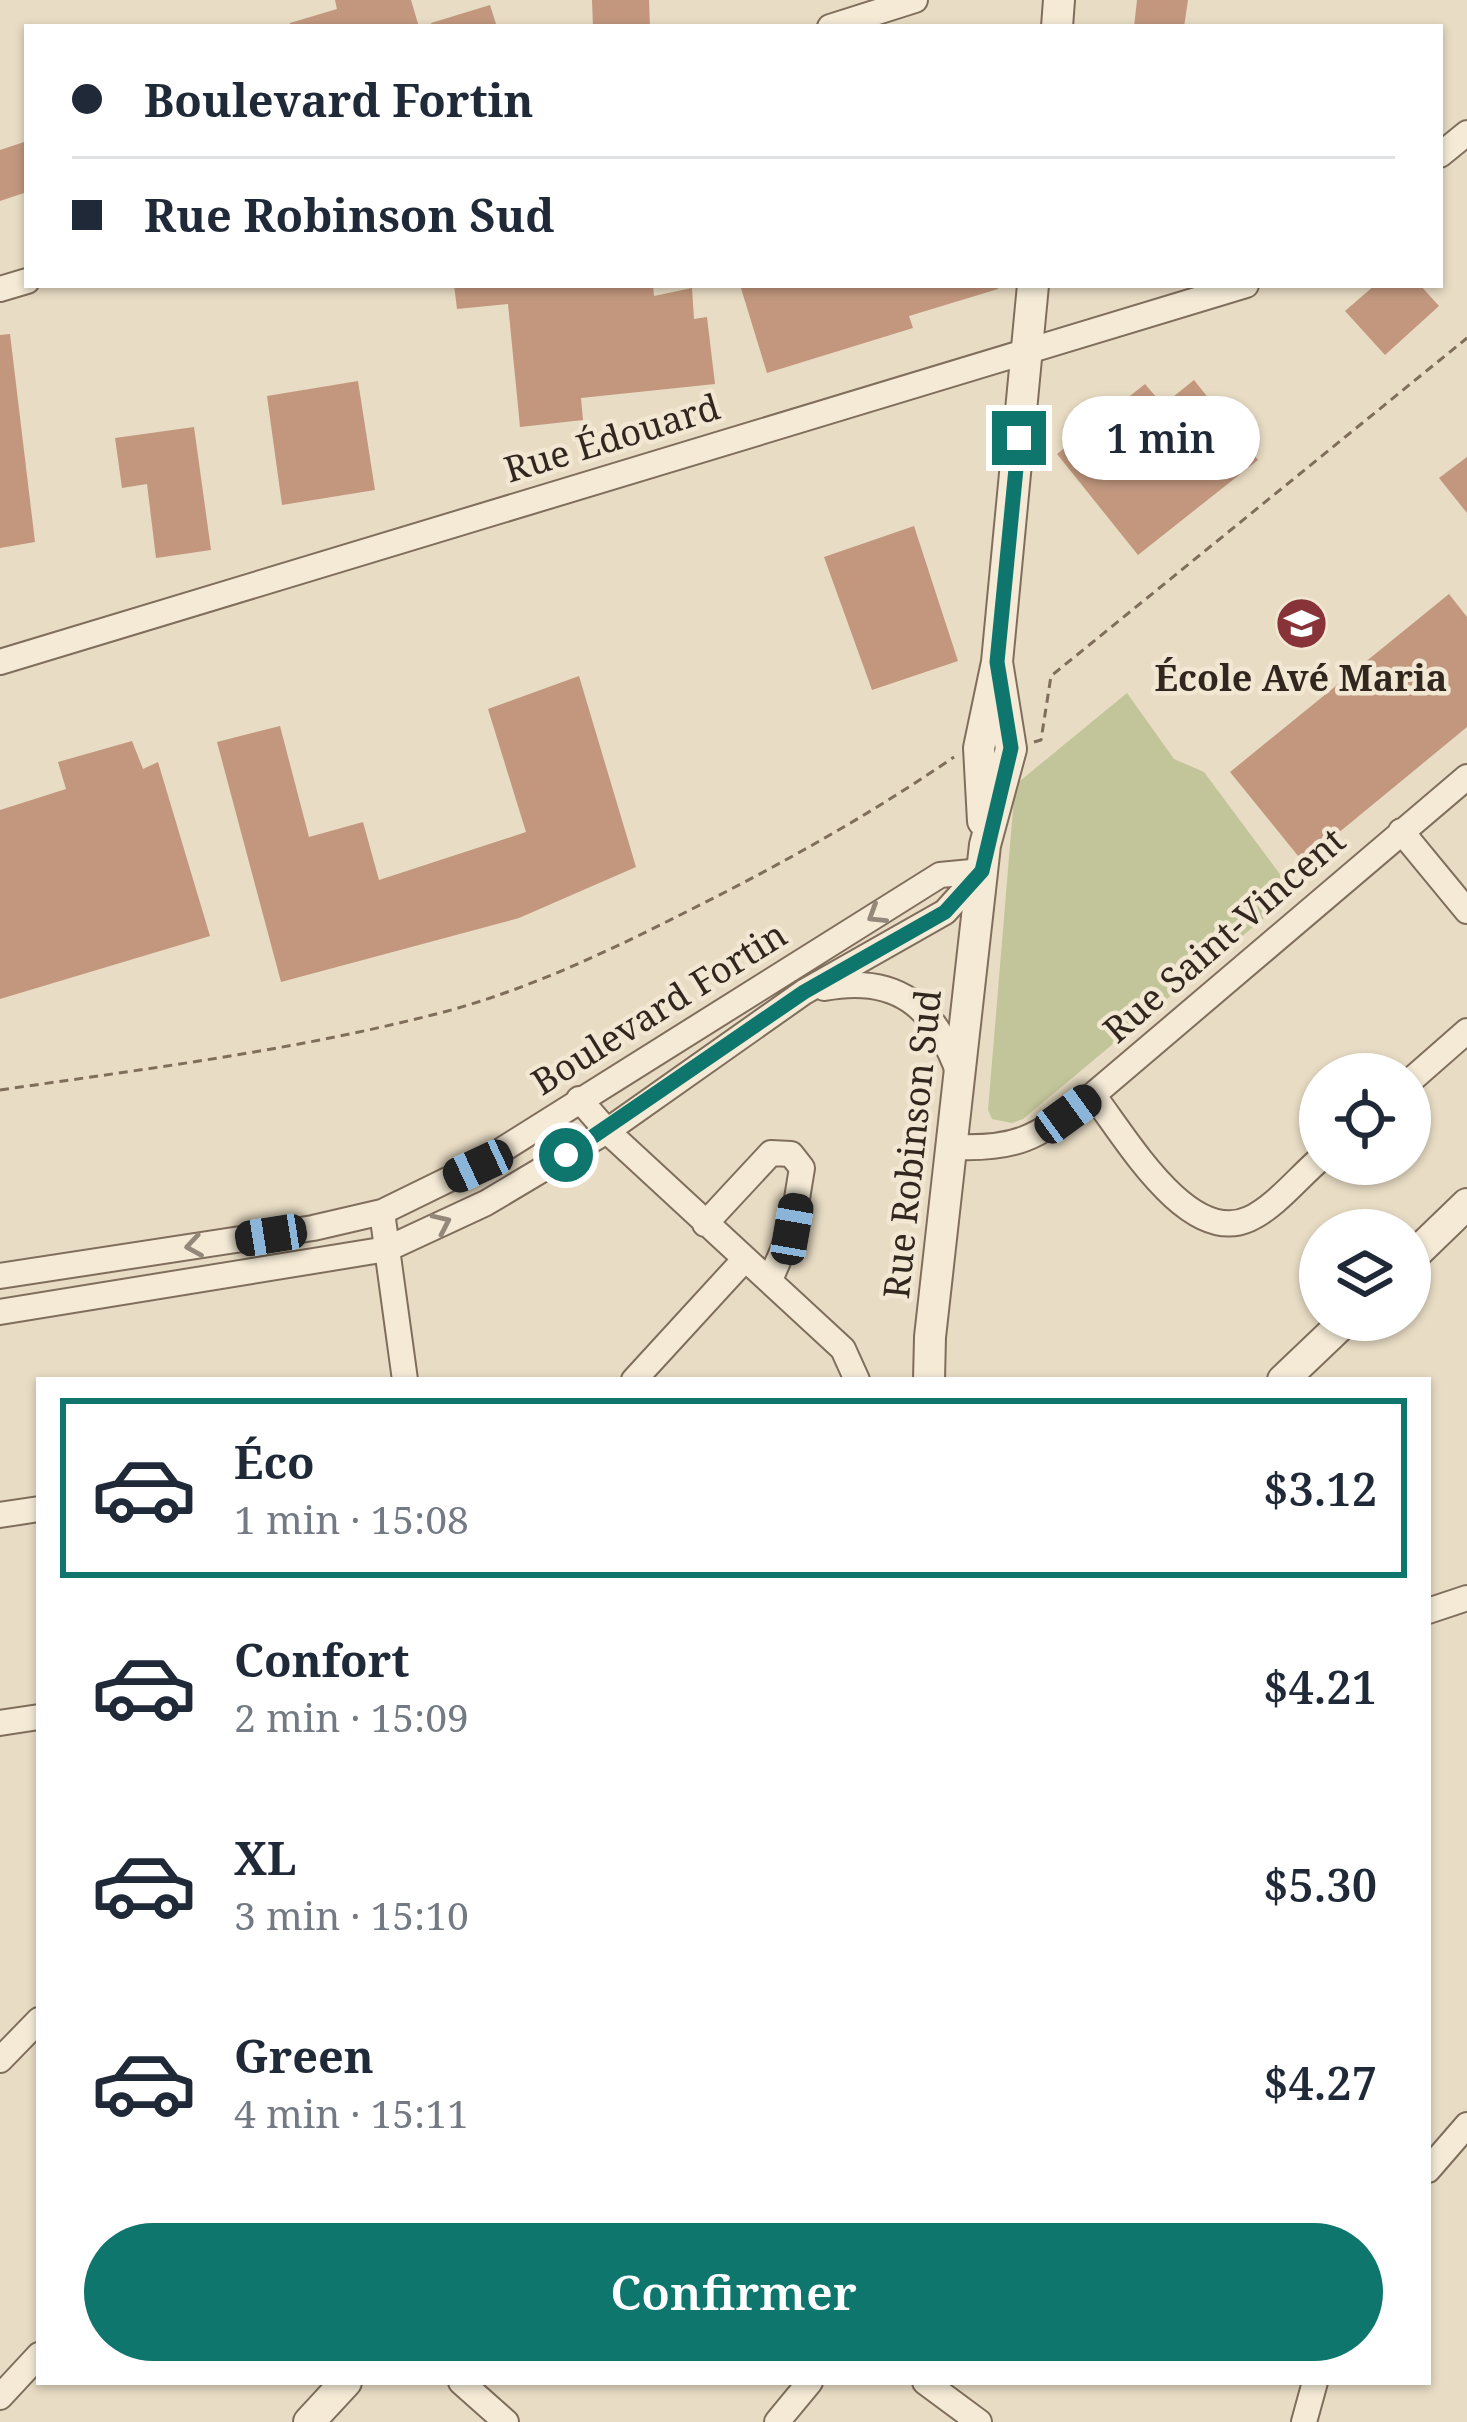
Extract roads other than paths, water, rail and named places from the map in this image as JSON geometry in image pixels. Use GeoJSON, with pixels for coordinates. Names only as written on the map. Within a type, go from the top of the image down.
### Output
{"type":"FeatureCollection","features":[{"type":"Feature","properties":{"kind":"street"},"geometry":{"type":"LineString","coordinates":[[839,24],[915,0]]}},
{"type":"Feature","properties":{"kind":"street"},"geometry":{"type":"LineString","coordinates":[[1443,153],[1467,133]]}},
{"type":"Feature","properties":{"kind":"street","name":"Rue Robinson Sud"},"geometry":{"type":"LineString","coordinates":[[929,1377],[983,858],[979,748],[997,662],[1033,288]]}},
{"type":"Feature","properties":{"kind":"street","name":"Rue Édouard"},"geometry":{"type":"LineString","coordinates":[[0,662],[1236,288]]}},
{"type":"Feature","properties":{"kind":"street","name":"Rue Saint-Vincent"},"geometry":{"type":"LineString","coordinates":[[953,1147],[995,1149],[1043,1132],[1093,1095],[1467,777]]}},
{"type":"Feature","properties":{"kind":"street"},"geometry":{"type":"LineString","coordinates":[[1401,831],[1467,911]]}},
{"type":"Feature","properties":{"kind":"street","name":"Boulevard Fortin"},"geometry":{"type":"LineString","coordinates":[[983,858],[945,912],[804,992],[607,1131],[486,1203],[387,1249],[12,1310],[9,1275],[313,1228],[382,1212],[478,1166],[940,875],[983,858]]}},
{"type":"Feature","properties":{"kind":"street","name":"Boulevard Fortin"},"geometry":{"type":"LineString","coordinates":[[804,992],[856,982],[889,989],[918,1004],[945,1034],[959,1074]]}},
{"type":"Feature","properties":{"kind":"street"},"geometry":{"type":"LineString","coordinates":[[1431,1063],[1467,1031]]}},
{"type":"Feature","properties":{"kind":"street"},"geometry":{"type":"LineString","coordinates":[[1093,1095],[1177,1202],[1197,1217],[1231,1224],[1252,1219],[1299,1178]]}},
{"type":"Feature","properties":{"kind":"street"},"geometry":{"type":"LineString","coordinates":[[579,1099],[705,1224],[844,1349],[856,1377]]}},
{"type":"Feature","properties":{"kind":"street"},"geometry":{"type":"LineString","coordinates":[[705,1224],[771,1153],[791,1154],[802,1168],[799,1189],[792,1229],[770,1280]]}},
{"type":"Feature","properties":{"kind":"street"},"geometry":{"type":"LineString","coordinates":[[1431,1238],[1467,1204]]}},
{"type":"Feature","properties":{"kind":"street"},"geometry":{"type":"LineString","coordinates":[[382,1212],[405,1377]]}},
{"type":"Feature","properties":{"kind":"street"},"geometry":{"type":"LineString","coordinates":[[637,1377],[745,1259]]}},
{"type":"Feature","properties":{"kind":"street"},"geometry":{"type":"LineString","coordinates":[[1286,1377],[1324,1341]]}},
{"type":"Feature","properties":{"kind":"street"},"geometry":{"type":"LineString","coordinates":[[0,1515],[36,1509]]}},
{"type":"Feature","properties":{"kind":"street"},"geometry":{"type":"LineString","coordinates":[[1431,1610],[1467,1598]]}},
{"type":"Feature","properties":{"kind":"street"},"geometry":{"type":"LineString","coordinates":[[0,1723],[36,1718]]}},
{"type":"Feature","properties":{"kind":"street"},"geometry":{"type":"LineString","coordinates":[[4,2049],[36,2022]]}},
{"type":"Feature","properties":{"kind":"street"},"geometry":{"type":"LineString","coordinates":[[1431,2167],[1467,2125]]}},
{"type":"Feature","properties":{"kind":"street"},"geometry":{"type":"LineString","coordinates":[[0,2397],[36,2358]]}},
{"type":"Feature","properties":{"kind":"street"},"geometry":{"type":"LineString","coordinates":[[309,2422],[343,2385]]}},
{"type":"Feature","properties":{"kind":"street"},"geometry":{"type":"LineString","coordinates":[[464,2385],[506,2422]]}},
{"type":"Feature","properties":{"kind":"street"},"geometry":{"type":"LineString","coordinates":[[777,2422],[808,2385]]}},
{"type":"Feature","properties":{"kind":"street"},"geometry":{"type":"LineString","coordinates":[[930,2385],[980,2422]]}},
{"type":"Feature","properties":{"kind":"street"},"geometry":{"type":"LineString","coordinates":[[1304,2422],[1314,2385]]}},
{"type":"Feature","properties":{"kind":"place","name":"École Avé Maria"},"geometry":{"type":"Point","coordinates":[1301,623]}}]}
